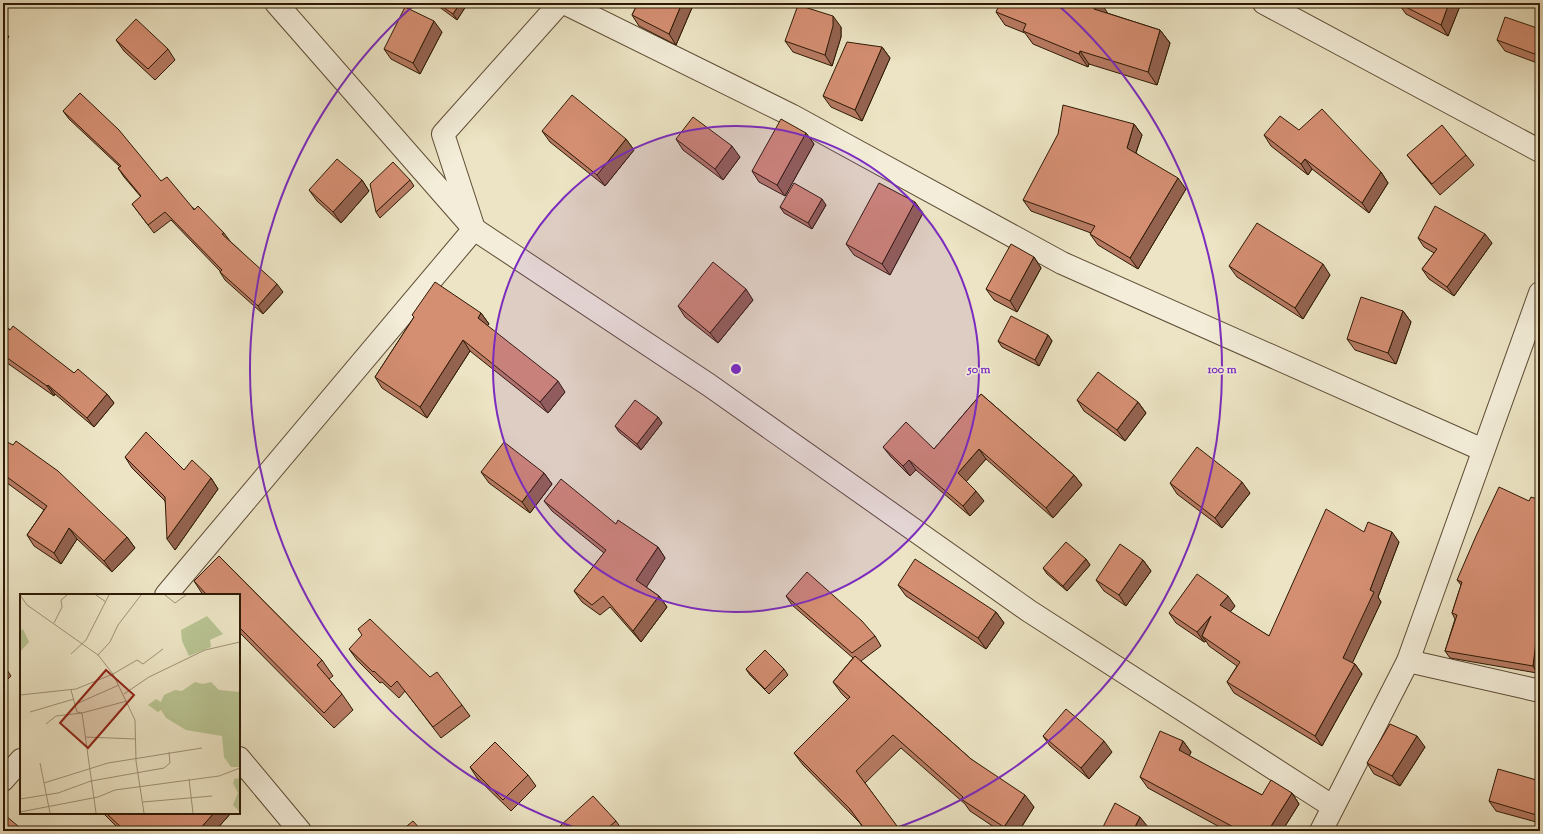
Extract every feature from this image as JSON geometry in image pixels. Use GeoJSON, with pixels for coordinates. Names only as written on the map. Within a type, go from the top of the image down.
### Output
{"type":"FeatureCollection","features":[{"type":"Feature","properties":{"kind":"street"},"geometry":{"type":"LineString","coordinates":[[276,3],[474,229],[709,385],[1029,611],[1332,806]]}},
{"type":"Feature","properties":{"kind":"street"},"geometry":{"type":"LineString","coordinates":[[474,229],[443,134],[560,3]]}},
{"type":"Feature","properties":{"kind":"street"},"geometry":{"type":"LineString","coordinates":[[564,3],[791,115],[1062,263],[1483,450]]}},
{"type":"Feature","properties":{"kind":"street"},"geometry":{"type":"LineString","coordinates":[[1264,3],[1540,151]]}},
{"type":"Feature","properties":{"kind":"street"},"geometry":{"type":"LineString","coordinates":[[167,594],[474,229]]}},
{"type":"Feature","properties":{"kind":"street"},"geometry":{"type":"LineString","coordinates":[[1321,831],[1332,806],[1408,661],[1540,293]]}},
{"type":"Feature","properties":{"kind":"street"},"geometry":{"type":"LineString","coordinates":[[1408,661],[1540,691]]}},
{"type":"Feature","properties":{"kind":"street"},"geometry":{"type":"LineString","coordinates":[[240,759],[300,831]]}},
{"type":"Feature","properties":{"kind":"street"},"geometry":{"type":"LineString","coordinates":[[3,780],[20,761]]}},
{"type":"Feature","properties":{"kind":"building"},"geometry":{"type":"Polygon","coordinates":[[[437,3],[460,3],[453,14],[437,3]]]}},
{"type":"Feature","properties":{"kind":"building"},"geometry":{"type":"Polygon","coordinates":[[[638,3],[682,3],[669,34],[632,15],[638,3]]]}},
{"type":"Feature","properties":{"kind":"building"},"geometry":{"type":"Polygon","coordinates":[[[1000,3],[1096,3],[1094,9],[1160,30],[1148,72],[1080,51],[1079,54],[1023,31],[1026,24],[996,12],[1000,3]]]}},
{"type":"Feature","properties":{"kind":"building"},"geometry":{"type":"Polygon","coordinates":[[[1398,3],[1449,3],[1441,25],[1398,3]]]}},
{"type":"Feature","properties":{"kind":"building"},"geometry":{"type":"Polygon","coordinates":[[[798,5],[833,16],[833,26],[825,55],[785,41],[798,5]]]}},
{"type":"Feature","properties":{"kind":"building"},"geometry":{"type":"Polygon","coordinates":[[[405,7],[434,21],[413,63],[384,49],[405,7]]]}},
{"type":"Feature","properties":{"kind":"building"},"geometry":{"type":"Polygon","coordinates":[[[1505,17],[1540,29],[1540,56],[1497,40],[1505,17]]]}},
{"type":"Feature","properties":{"kind":"building"},"geometry":{"type":"Polygon","coordinates":[[[136,19],[168,49],[148,69],[116,40],[136,19]]]}},
{"type":"Feature","properties":{"kind":"building"},"geometry":{"type":"Polygon","coordinates":[[[847,42],[882,47],[855,110],[823,96],[847,42]]]}},
{"type":"Feature","properties":{"kind":"building"},"geometry":{"type":"Polygon","coordinates":[[[80,93],[119,130],[161,181],[167,177],[194,210],[198,206],[224,233],[222,234],[277,284],[258,306],[220,272],[222,270],[165,212],[148,225],[132,204],[141,196],[118,168],[121,166],[63,111],[80,93]]]}},
{"type":"Feature","properties":{"kind":"building"},"geometry":{"type":"Polygon","coordinates":[[[572,95],[626,139],[597,175],[542,131],[572,95]]]}},
{"type":"Feature","properties":{"kind":"building"},"geometry":{"type":"Polygon","coordinates":[[[1063,105],[1134,124],[1127,148],[1178,178],[1130,258],[1090,234],[1095,226],[1023,200],[1058,134],[1063,105]]]}},
{"type":"Feature","properties":{"kind":"building"},"geometry":{"type":"Polygon","coordinates":[[[1322,109],[1381,172],[1362,203],[1305,159],[1301,164],[1264,135],[1280,116],[1299,130],[1322,109]]]}},
{"type":"Feature","properties":{"kind":"building"},"geometry":{"type":"Polygon","coordinates":[[[693,117],[732,146],[715,169],[676,139],[693,117]]]}},
{"type":"Feature","properties":{"kind":"building"},"geometry":{"type":"Polygon","coordinates":[[[781,119],[806,133],[777,185],[752,171],[781,119]]]}},
{"type":"Feature","properties":{"kind":"building"},"geometry":{"type":"Polygon","coordinates":[[[1442,125],[1466,155],[1432,184],[1407,155],[1442,125]]]}},
{"type":"Feature","properties":{"kind":"building"},"geometry":{"type":"Polygon","coordinates":[[[337,159],[362,180],[333,212],[309,190],[337,159]]]}},
{"type":"Feature","properties":{"kind":"building"},"geometry":{"type":"Polygon","coordinates":[[[393,162],[410,180],[376,212],[370,184],[393,162]]]}},
{"type":"Feature","properties":{"kind":"building"},"geometry":{"type":"Polygon","coordinates":[[[794,183],[822,199],[808,223],[780,207],[794,183]]]}},
{"type":"Feature","properties":{"kind":"building"},"geometry":{"type":"Polygon","coordinates":[[[879,183],[915,202],[882,264],[846,244],[879,183]]]}},
{"type":"Feature","properties":{"kind":"building"},"geometry":{"type":"Polygon","coordinates":[[[1435,206],[1485,234],[1447,287],[1422,269],[1437,249],[1418,238],[1435,206]]]}},
{"type":"Feature","properties":{"kind":"building"},"geometry":{"type":"Polygon","coordinates":[[[1257,223],[1323,264],[1295,308],[1229,266],[1257,223]]]}},
{"type":"Feature","properties":{"kind":"building"},"geometry":{"type":"Polygon","coordinates":[[[1011,244],[1034,257],[1010,301],[986,289],[1011,244]]]}},
{"type":"Feature","properties":{"kind":"building"},"geometry":{"type":"Polygon","coordinates":[[[713,262],[746,289],[710,333],[678,306],[713,262]]]}},
{"type":"Feature","properties":{"kind":"building"},"geometry":{"type":"Polygon","coordinates":[[[435,282],[481,313],[478,318],[558,381],[540,402],[463,340],[420,407],[375,377],[414,317],[412,315],[435,282]]]}},
{"type":"Feature","properties":{"kind":"building"},"geometry":{"type":"Polygon","coordinates":[[[1361,297],[1403,311],[1388,353],[1347,339],[1361,297]]]}},
{"type":"Feature","properties":{"kind":"building"},"geometry":{"type":"Polygon","coordinates":[[[1011,316],[1048,335],[1035,360],[998,341],[1011,316]]]}},
{"type":"Feature","properties":{"kind":"building"},"geometry":{"type":"Polygon","coordinates":[[[3,325],[10,330],[13,326],[74,373],[78,369],[107,394],[87,418],[48,385],[47,386],[3,355],[3,325]]]}},
{"type":"Feature","properties":{"kind":"building"},"geometry":{"type":"Polygon","coordinates":[[[1098,372],[1138,402],[1117,430],[1077,400],[1098,372]]]}},
{"type":"Feature","properties":{"kind":"building"},"geometry":{"type":"Polygon","coordinates":[[[981,394],[1074,475],[1046,508],[979,449],[958,473],[976,491],[963,506],[909,460],[903,466],[883,447],[906,422],[934,449],[981,394]]]}},
{"type":"Feature","properties":{"kind":"building"},"geometry":{"type":"Polygon","coordinates":[[[635,400],[658,417],[637,444],[615,426],[635,400]]]}},
{"type":"Feature","properties":{"kind":"building"},"geometry":{"type":"Polygon","coordinates":[[[146,432],[184,470],[192,460],[211,478],[167,539],[165,497],[125,457],[146,432]]]}},
{"type":"Feature","properties":{"kind":"building"},"geometry":{"type":"Polygon","coordinates":[[[3,440],[13,445],[16,441],[58,471],[127,537],[104,561],[69,528],[54,553],[27,535],[47,506],[3,474],[3,440]]]}},
{"type":"Feature","properties":{"kind":"building"},"geometry":{"type":"Polygon","coordinates":[[[504,442],[544,473],[522,502],[481,472],[504,442]]]}},
{"type":"Feature","properties":{"kind":"building"},"geometry":{"type":"Polygon","coordinates":[[[1197,447],[1242,482],[1215,518],[1170,483],[1197,447]]]}},
{"type":"Feature","properties":{"kind":"building"},"geometry":{"type":"Polygon","coordinates":[[[561,479],[616,524],[618,520],[658,547],[636,580],[659,596],[633,631],[603,596],[592,605],[574,591],[606,550],[544,501],[561,479]]]}},
{"type":"Feature","properties":{"kind":"building"},"geometry":{"type":"Polygon","coordinates":[[[1499,487],[1529,501],[1531,497],[1540,500],[1540,643],[1536,642],[1533,666],[1445,651],[1457,615],[1452,613],[1462,582],[1457,580],[1499,487]]]}},
{"type":"Feature","properties":{"kind":"building"},"geometry":{"type":"Polygon","coordinates":[[[1326,509],[1364,532],[1368,522],[1392,532],[1370,590],[1374,592],[1343,658],[1355,664],[1315,736],[1227,682],[1240,662],[1202,636],[1211,616],[1197,632],[1169,613],[1197,574],[1228,596],[1220,605],[1269,636],[1326,509]]]}},
{"type":"Feature","properties":{"kind":"building"},"geometry":{"type":"Polygon","coordinates":[[[1066,542],[1086,559],[1063,586],[1043,568],[1066,542]]]}},
{"type":"Feature","properties":{"kind":"building"},"geometry":{"type":"Polygon","coordinates":[[[1120,544],[1143,560],[1119,595],[1096,580],[1120,544]]]}},
{"type":"Feature","properties":{"kind":"building"},"geometry":{"type":"Polygon","coordinates":[[[219,556],[322,660],[317,665],[342,694],[324,713],[240,628],[240,594],[206,594],[194,581],[219,556]]]}},
{"type":"Feature","properties":{"kind":"building"},"geometry":{"type":"Polygon","coordinates":[[[915,559],[996,612],[978,638],[898,585],[915,559]]]}},
{"type":"Feature","properties":{"kind":"building"},"geometry":{"type":"Polygon","coordinates":[[[807,572],[862,621],[875,636],[852,653],[786,596],[807,572]]]}},
{"type":"Feature","properties":{"kind":"building"},"geometry":{"type":"Polygon","coordinates":[[[370,619],[430,677],[437,672],[462,705],[433,727],[397,681],[391,687],[374,671],[373,672],[349,649],[362,635],[358,629],[370,619]]]}},
{"type":"Feature","properties":{"kind":"building"},"geometry":{"type":"Polygon","coordinates":[[[765,650],[784,669],[765,689],[746,669],[765,650]]]}},
{"type":"Feature","properties":{"kind":"building"},"geometry":{"type":"Polygon","coordinates":[[[855,656],[971,759],[1025,795],[1004,827],[961,799],[963,797],[893,735],[856,771],[897,826],[891,831],[866,831],[850,809],[794,753],[850,697],[833,682],[855,656]]]}},
{"type":"Feature","properties":{"kind":"building"},"geometry":{"type":"Polygon","coordinates":[[[3,666],[7,670],[3,674],[3,666]]]}},
{"type":"Feature","properties":{"kind":"building"},"geometry":{"type":"Polygon","coordinates":[[[1066,709],[1104,741],[1081,768],[1043,736],[1066,709]]]}},
{"type":"Feature","properties":{"kind":"building"},"geometry":{"type":"Polygon","coordinates":[[[1390,724],[1417,736],[1392,776],[1367,763],[1390,724]]]}},
{"type":"Feature","properties":{"kind":"building"},"geometry":{"type":"Polygon","coordinates":[[[1160,731],[1183,741],[1179,750],[1262,795],[1271,780],[1292,793],[1268,831],[1239,831],[1140,777],[1160,731]]]}},
{"type":"Feature","properties":{"kind":"building"},"geometry":{"type":"Polygon","coordinates":[[[495,742],[528,775],[503,800],[470,767],[495,742]]]}},
{"type":"Feature","properties":{"kind":"building"},"geometry":{"type":"Polygon","coordinates":[[[1498,769],[1540,781],[1540,816],[1489,801],[1498,769]]]}},
{"type":"Feature","properties":{"kind":"building"},"geometry":{"type":"Polygon","coordinates":[[[593,796],[616,821],[610,826],[615,831],[565,831],[560,826],[593,796]]]}},
{"type":"Feature","properties":{"kind":"building"},"geometry":{"type":"Polygon","coordinates":[[[1115,803],[1140,817],[1133,831],[1101,831],[1115,803]]]}},
{"type":"Feature","properties":{"kind":"building"},"geometry":{"type":"Polygon","coordinates":[[[107,814],[213,814],[198,831],[125,831],[107,814]]]}},
{"type":"Feature","properties":{"kind":"building"},"geometry":{"type":"Polygon","coordinates":[[[6,816],[24,831],[3,831],[3,819],[6,816]]]}},
{"type":"Feature","properties":{"kind":"building"},"geometry":{"type":"Polygon","coordinates":[[[413,821],[422,831],[401,831],[413,821]]]}}]}
